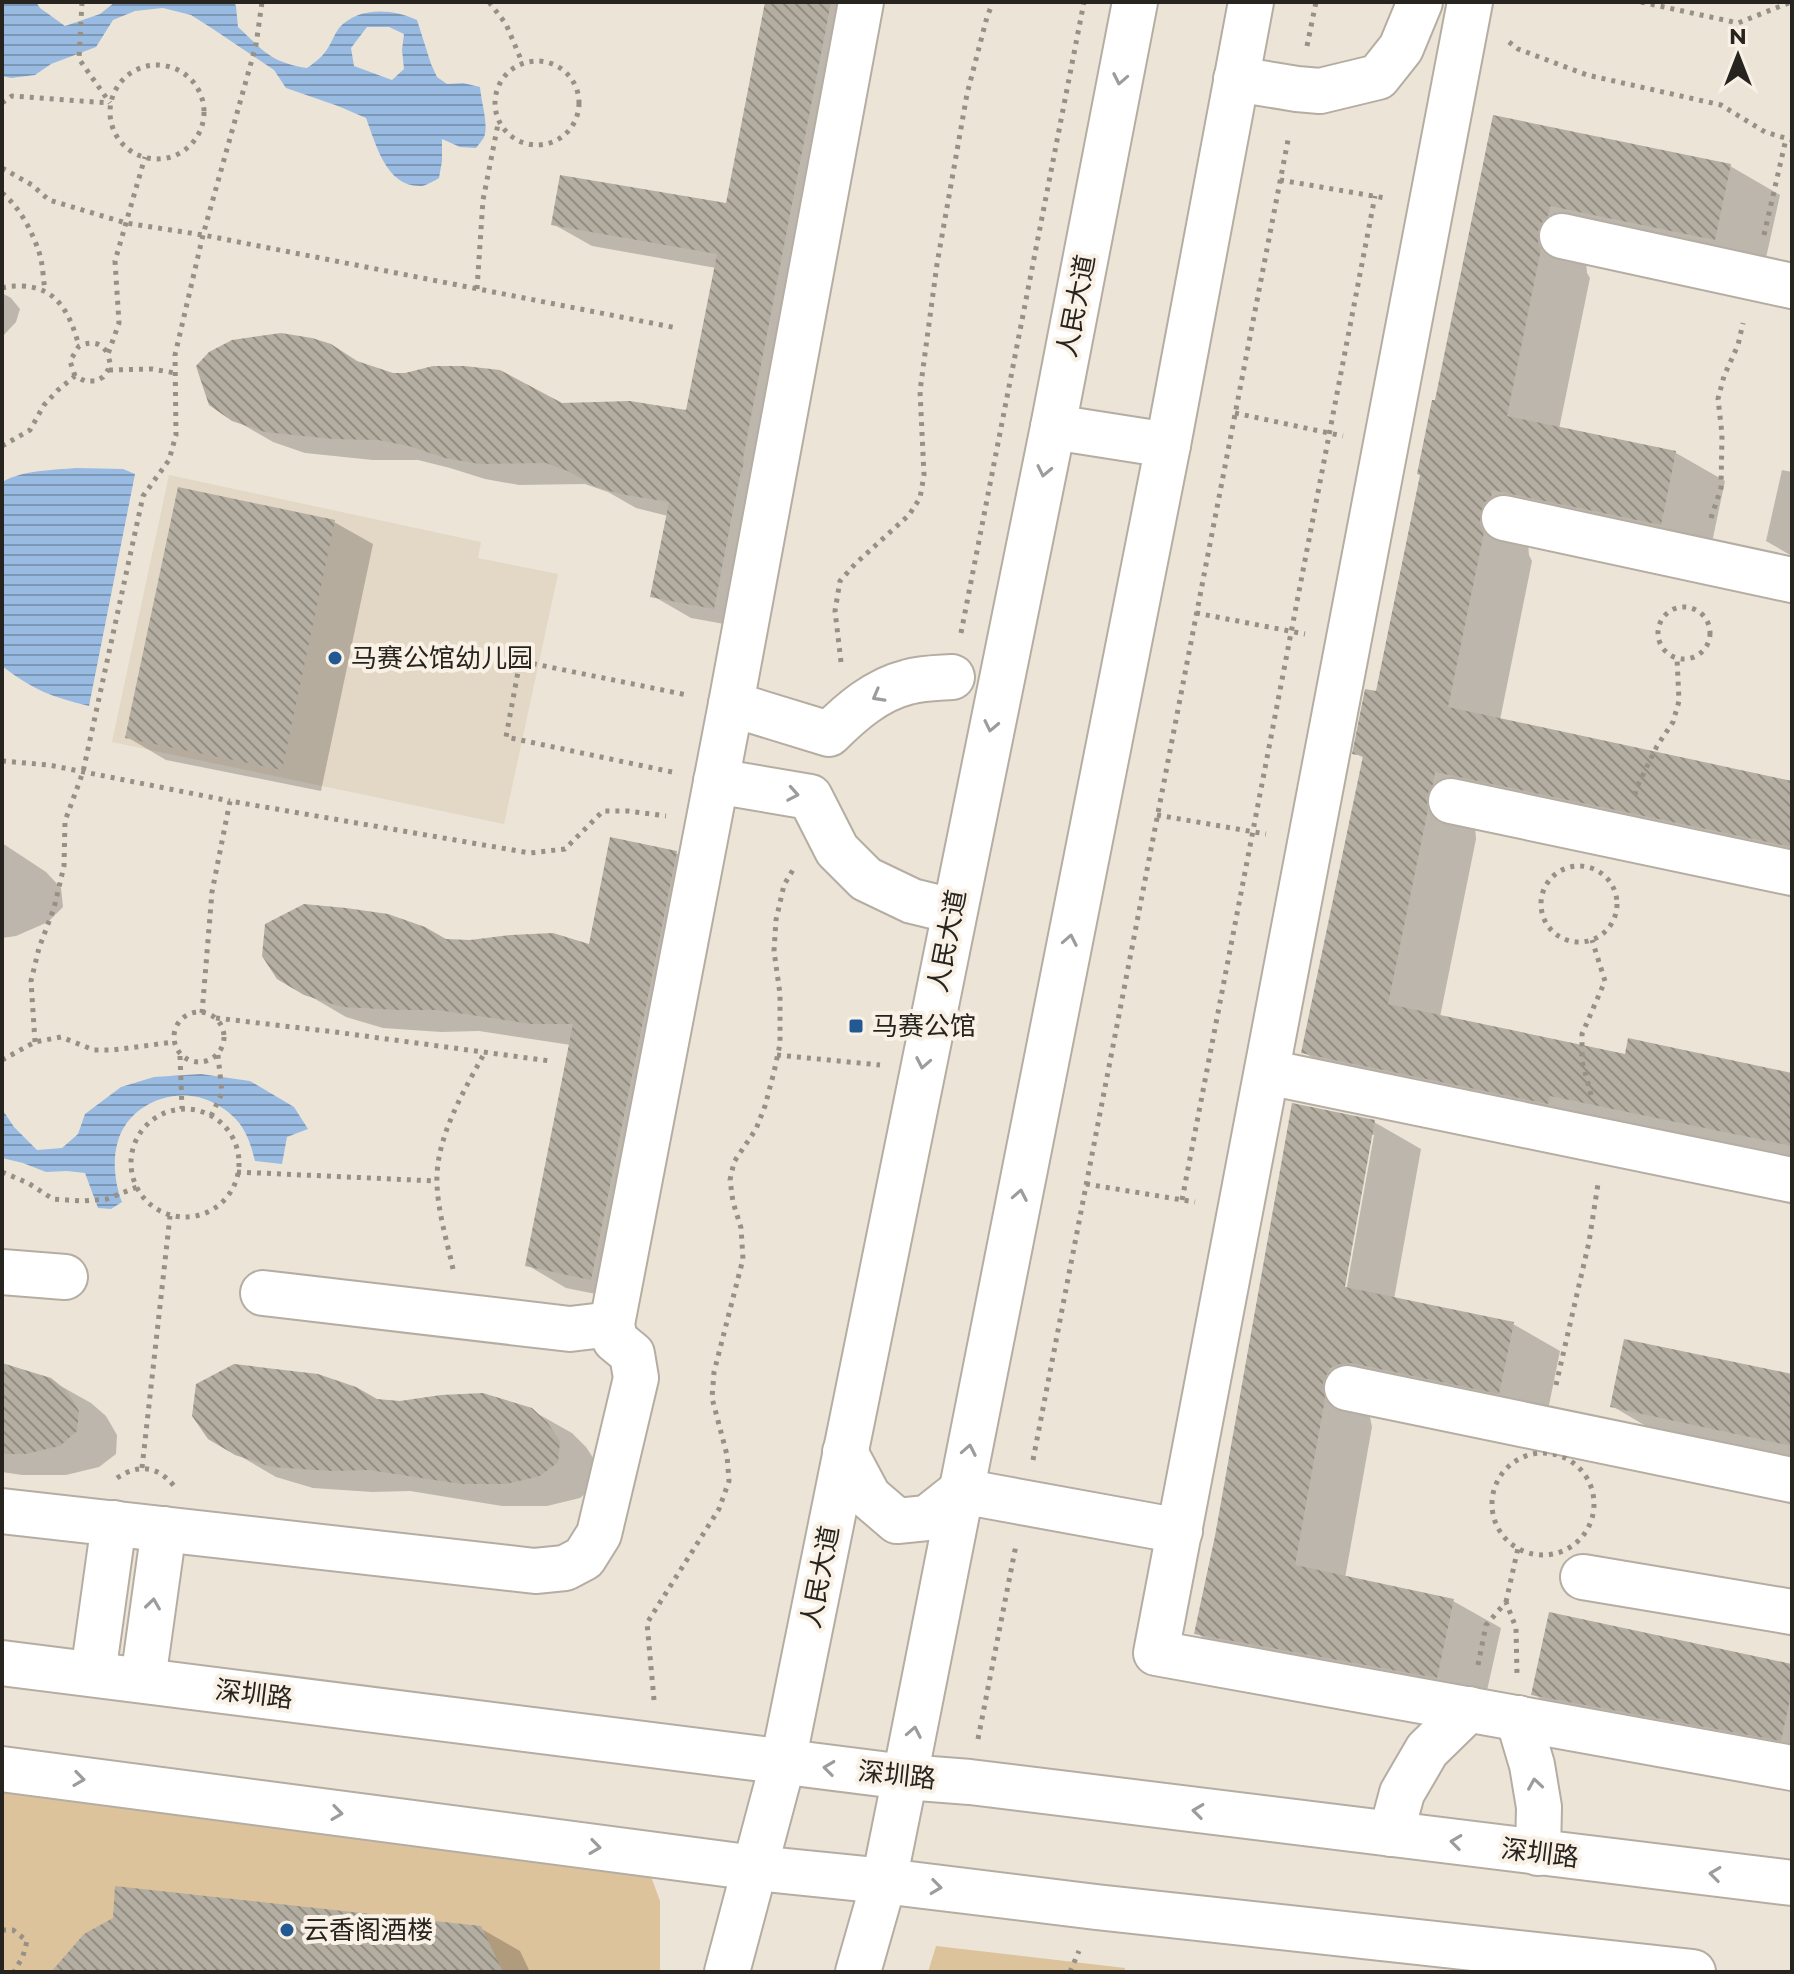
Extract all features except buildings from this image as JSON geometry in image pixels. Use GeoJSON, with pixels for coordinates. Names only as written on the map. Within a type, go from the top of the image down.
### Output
{"type":"FeatureCollection","features":[{"type":"Feature","properties":{"kind":"main road"},"geometry":{"type":"LineString","coordinates":[[2,1511],[535,1571],[565,1568],[584,1558],[599,1534],[636,1378],[632,1354],[615,1340],[612,1324],[713,801],[861,2]]}},
{"type":"Feature","properties":{"kind":"main road","name":"人民大道"},"geometry":{"type":"LineString","coordinates":[[727,1972],[783,1762],[845,1452],[933,906],[1053,427],[1135,2]]}},
{"type":"Feature","properties":{"kind":"main road"},"geometry":{"type":"LineString","coordinates":[[858,1972],[884,1881],[905,1777],[1168,445],[1251,2]]}},
{"type":"Feature","properties":{"kind":"main road"},"geometry":{"type":"LineString","coordinates":[[1236,79],[1320,91],[1378,77],[1401,48],[1420,2]]}},
{"type":"Feature","properties":{"kind":"main road"},"geometry":{"type":"LineString","coordinates":[[1460,4],[1431,206],[1156,1653],[1792,1768]]}},
{"type":"Feature","properties":{"kind":"main road"},"geometry":{"type":"LineString","coordinates":[[1562,236],[1773,282]]}},
{"type":"Feature","properties":{"kind":"main road"},"geometry":{"type":"LineString","coordinates":[[1053,427],[1168,445]]}},
{"type":"Feature","properties":{"kind":"main road"},"geometry":{"type":"LineString","coordinates":[[1504,518],[1792,580]]}},
{"type":"Feature","properties":{"kind":"main road"},"geometry":{"type":"LineString","coordinates":[[731,704],[829,734],[851,712],[881,693],[908,682],[952,677]]}},
{"type":"Feature","properties":{"kind":"main road"},"geometry":{"type":"LineString","coordinates":[[713,801],[810,797],[837,850],[866,879],[933,906]]}},
{"type":"Feature","properties":{"kind":"main road"},"geometry":{"type":"LineString","coordinates":[[1451,801],[1792,873]]}},
{"type":"Feature","properties":{"kind":"main road"},"geometry":{"type":"LineString","coordinates":[[1267,1072],[1792,1180]]}},
{"type":"Feature","properties":{"kind":"main road"},"geometry":{"type":"LineString","coordinates":[[2,1272],[65,1277]]}},
{"type":"Feature","properties":{"kind":"main road"},"geometry":{"type":"LineString","coordinates":[[263,1293],[570,1329],[612,1324]]}},
{"type":"Feature","properties":{"kind":"main road"},"geometry":{"type":"LineString","coordinates":[[1347,1388],[1542,1441],[1792,1480]]}},
{"type":"Feature","properties":{"kind":"main road"},"geometry":{"type":"LineString","coordinates":[[845,1452],[869,1497],[897,1521],[927,1518],[961,1491],[1180,1531]]}},
{"type":"Feature","properties":{"kind":"main road"},"geometry":{"type":"LineString","coordinates":[[93,1674],[114,1523]]}},
{"type":"Feature","properties":{"kind":"main road"},"geometry":{"type":"LineString","coordinates":[[143,1680],[164,1529]]}},
{"type":"Feature","properties":{"kind":"main road"},"geometry":{"type":"LineString","coordinates":[[1583,1577],[1792,1612]]}},
{"type":"Feature","properties":{"kind":"main road","name":"深圳路"},"geometry":{"type":"LineString","coordinates":[[2,1663],[905,1777],[970,1782],[1792,1883]]}},
{"type":"Feature","properties":{"kind":"main road"},"geometry":{"type":"LineString","coordinates":[[1391,1834],[1402,1793],[1427,1750],[1469,1709]]}},
{"type":"Feature","properties":{"kind":"main road"},"geometry":{"type":"LineString","coordinates":[[1518,1718],[1532,1765],[1539,1807],[1538,1853]]}},
{"type":"Feature","properties":{"kind":"main road"},"geometry":{"type":"LineString","coordinates":[[2,1769],[755,1868],[1610,1968],[1693,1972]]}},
{"type":"Feature","properties":{"kind":"path"},"geometry":{"type":"LineString","coordinates":[[82,2],[79,59],[110,103]]}},
{"type":"Feature","properties":{"kind":"path"},"geometry":{"type":"LineString","coordinates":[[35,1042],[31,981],[64,866],[65,821],[83,772],[143,496],[169,460],[176,435],[175,355],[203,235],[256,45],[262,2]]}},
{"type":"Feature","properties":{"kind":"path"},"geometry":{"type":"LineString","coordinates":[[489,2],[506,24],[522,62]]}},
{"type":"Feature","properties":{"kind":"path"},"geometry":{"type":"LineString","coordinates":[[844,719],[836,599],[840,581],[909,515],[920,498],[924,475],[920,391],[937,264],[967,94],[993,2]]}},
{"type":"Feature","properties":{"kind":"path"},"geometry":{"type":"LineString","coordinates":[[970,1782],[1316,2]]}},
{"type":"Feature","properties":{"kind":"path"},"geometry":{"type":"LineString","coordinates":[[1641,2],[1738,23],[1791,2]]}},
{"type":"Feature","properties":{"kind":"path"},"geometry":{"type":"LineString","coordinates":[[1460,4],[1518,49],[1587,75],[1721,105],[1765,132],[1789,139],[1773,282],[1724,376],[1718,399],[1722,434],[1721,488],[1698,560]]}},
{"type":"Feature","properties":{"kind":"path"},"geometry":{"type":"LineString","coordinates":[[477,289],[483,200],[499,123],[494,99],[502,77],[522,62],[542,60],[561,68],[575,83],[580,103],[575,123],[562,138],[539,145],[516,140],[499,123]]}},
{"type":"Feature","properties":{"kind":"path"},"geometry":{"type":"LineString","coordinates":[[161,64],[183,71],[199,88],[206,110],[199,136],[180,155],[154,161],[145,157],[129,151],[112,130],[110,103],[119,82],[138,68],[161,64]]}},
{"type":"Feature","properties":{"kind":"path"},"geometry":{"type":"LineString","coordinates":[[2,103],[12,96],[110,103]]}},
{"type":"Feature","properties":{"kind":"path"},"geometry":{"type":"LineString","coordinates":[[108,354],[119,323],[115,261],[145,157]]}},
{"type":"Feature","properties":{"kind":"path"},"geometry":{"type":"LineString","coordinates":[[2,168],[32,185],[49,200],[126,223],[203,235],[677,328]]}},
{"type":"Feature","properties":{"kind":"path"},"geometry":{"type":"LineString","coordinates":[[1280,180],[1431,206]]}},
{"type":"Feature","properties":{"kind":"path"},"geometry":{"type":"LineString","coordinates":[[2,193],[11,200],[40,254],[45,290]]}},
{"type":"Feature","properties":{"kind":"path"},"geometry":{"type":"LineString","coordinates":[[1182,1200],[1375,196]]}},
{"type":"Feature","properties":{"kind":"path"},"geometry":{"type":"LineString","coordinates":[[2,288],[27,286],[45,290],[61,303],[73,325],[79,346]]}},
{"type":"Feature","properties":{"kind":"path"},"geometry":{"type":"LineString","coordinates":[[96,343],[104,347],[110,363],[103,377],[85,381],[75,376],[70,361],[79,346],[96,343]]}},
{"type":"Feature","properties":{"kind":"path"},"geometry":{"type":"LineString","coordinates":[[108,370],[152,369],[175,373]]}},
{"type":"Feature","properties":{"kind":"path"},"geometry":{"type":"LineString","coordinates":[[2,446],[30,430],[44,405],[75,376]]}},
{"type":"Feature","properties":{"kind":"path"},"geometry":{"type":"LineString","coordinates":[[1235,413],[1385,445]]}},
{"type":"Feature","properties":{"kind":"path"},"geometry":{"type":"LineString","coordinates":[[1688,607],[1697,610],[1708,622],[1709,638],[1706,647],[1694,658],[1677,658],[1669,655],[1659,642],[1657,632],[1659,623],[1671,610],[1688,607]]}},
{"type":"Feature","properties":{"kind":"path"},"geometry":{"type":"LineString","coordinates":[[1196,613],[1348,642]]}},
{"type":"Feature","properties":{"kind":"path"},"geometry":{"type":"LineString","coordinates":[[1628,838],[1636,789],[1657,746],[1673,722],[1679,701],[1677,658]]}},
{"type":"Feature","properties":{"kind":"path"},"geometry":{"type":"LineString","coordinates":[[713,801],[506,737],[508,722],[520,661],[731,704]]}},
{"type":"Feature","properties":{"kind":"path"},"geometry":{"type":"LineString","coordinates":[[2,761],[49,765],[230,801],[530,853],[565,849],[603,811],[713,801]]}},
{"type":"Feature","properties":{"kind":"path"},"geometry":{"type":"LineString","coordinates":[[202,1013],[212,892],[230,801]]}},
{"type":"Feature","properties":{"kind":"path"},"geometry":{"type":"LineString","coordinates":[[1157,815],[1310,841]]}},
{"type":"Feature","properties":{"kind":"path"},"geometry":{"type":"LineString","coordinates":[[659,1745],[647,1623],[719,1509],[729,1481],[727,1455],[712,1398],[714,1372],[743,1259],[741,1228],[730,1180],[734,1162],[756,1129],[765,1106],[780,1044],[780,994],[774,951],[776,920],[784,885],[822,819]]}},
{"type":"Feature","properties":{"kind":"path"},"geometry":{"type":"LineString","coordinates":[[1586,867],[1607,878],[1613,888],[1617,911],[1613,921],[1607,931],[1592,940],[1571,942],[1549,928],[1543,917],[1540,904],[1543,891],[1550,879],[1560,871],[1586,867]]}},
{"type":"Feature","properties":{"kind":"path"},"geometry":{"type":"LineString","coordinates":[[1542,1441],[1555,1455],[1571,1462],[1584,1473],[1592,1488],[1594,1506],[1591,1523],[1582,1538],[1552,1555],[1534,1555],[1506,1539],[1497,1526],[1492,1510],[1493,1494],[1509,1466],[1542,1441],[1589,1242],[1599,1181],[1600,1140],[1582,1061],[1582,1034],[1605,981],[1592,940]]}},
{"type":"Feature","properties":{"kind":"path"},"geometry":{"type":"LineString","coordinates":[[182,1109],[180,1055],[174,1042],[175,1029],[181,1019],[192,1013],[550,1061]]}},
{"type":"Feature","properties":{"kind":"path"},"geometry":{"type":"LineString","coordinates":[[211,1116],[222,1093],[218,1055],[224,1042],[223,1029],[216,1018]]}},
{"type":"Feature","properties":{"kind":"path"},"geometry":{"type":"LineString","coordinates":[[2,1060],[35,1042],[61,1037],[94,1050],[174,1042]]}},
{"type":"Feature","properties":{"kind":"path"},"geometry":{"type":"LineString","coordinates":[[464,1317],[439,1210],[436,1181],[443,1141],[455,1108],[485,1052]]}},
{"type":"Feature","properties":{"kind":"path"},"geometry":{"type":"LineString","coordinates":[[180,1055],[192,1062],[206,1062],[218,1055]]}},
{"type":"Feature","properties":{"kind":"path"},"geometry":{"type":"LineString","coordinates":[[777,1055],[880,1065]]}},
{"type":"Feature","properties":{"kind":"path"},"geometry":{"type":"LineString","coordinates":[[182,1109],[211,1116],[230,1133],[239,1158],[236,1184],[220,1206],[196,1217],[170,1216],[144,1200],[131,1173],[134,1143],[152,1119],[182,1109]]}},
{"type":"Feature","properties":{"kind":"path"},"geometry":{"type":"LineString","coordinates":[[2,1172],[28,1183],[53,1199],[107,1199],[137,1187]]}},
{"type":"Feature","properties":{"kind":"path"},"geometry":{"type":"LineString","coordinates":[[237,1172],[436,1181]]}},
{"type":"Feature","properties":{"kind":"path"},"geometry":{"type":"LineString","coordinates":[[1086,1184],[1241,1210]]}},
{"type":"Feature","properties":{"kind":"path"},"geometry":{"type":"LineString","coordinates":[[142,1468],[170,1216]]}},
{"type":"Feature","properties":{"kind":"path"},"geometry":{"type":"LineString","coordinates":[[1469,1709],[1486,1625],[1506,1602],[1518,1548]]}},
{"type":"Feature","properties":{"kind":"path"},"geometry":{"type":"LineString","coordinates":[[1506,1602],[1516,1628],[1518,1718]]}},
{"type":"Feature","properties":{"kind":"path"},"geometry":{"type":"LineString","coordinates":[[2,1930],[13,1930],[27,1941],[14,1972]]}},
{"type":"Feature","properties":{"kind":"shaded area","name":"马赛公馆幼儿园"},"geometry":{"type":"Polygon","coordinates":[[[169,475],[481,542],[478,558],[558,574],[504,824],[112,742],[169,475]]]}},
{"type":"Feature","properties":{"kind":"shaded area"},"geometry":{"type":"Polygon","coordinates":[[[2,1779],[642,1852],[660,1901],[660,1972],[2,1972],[2,1779]]]}},
{"type":"Feature","properties":{"kind":"shaded area"},"geometry":{"type":"Polygon","coordinates":[[[936,1946],[1125,1968],[1124,1972],[928,1972],[936,1946]]]}},
{"type":"Feature","properties":{"kind":"water"},"geometry":{"type":"Polygon","coordinates":[[[2,2],[36,2],[65,26],[100,14],[115,2],[234,2],[238,27],[255,43],[276,59],[307,68],[324,54],[339,28],[347,21],[366,13],[387,12],[417,20],[437,77],[447,84],[463,83],[480,87],[485,132],[476,148],[460,147],[442,139],[439,178],[422,186],[410,185],[399,180],[384,162],[366,118],[286,88],[274,70],[213,29],[191,15],[163,8],[135,11],[113,20],[96,47],[51,64],[35,75],[2,76],[2,2]],[[367,27],[351,48],[354,66],[392,80],[404,69],[404,34],[389,27],[367,27]]]}},
{"type":"Feature","properties":{"kind":"water"},"geometry":{"type":"Polygon","coordinates":[[[77,468],[123,469],[135,474],[89,706],[43,692],[2,666],[2,482],[29,473],[77,468]]]}},
{"type":"Feature","properties":{"kind":"water"},"geometry":{"type":"Polygon","coordinates":[[[201,1074],[250,1081],[294,1107],[308,1129],[287,1137],[282,1164],[255,1161],[247,1135],[233,1116],[214,1103],[186,1095],[157,1100],[133,1116],[124,1127],[116,1148],[115,1164],[122,1202],[111,1209],[98,1208],[85,1173],[46,1172],[2,1158],[2,1109],[14,1127],[37,1150],[62,1148],[78,1134],[85,1114],[121,1087],[154,1077],[201,1074]]]}},
{"type":"Feature","properties":{"kind":"place","name":"马赛公馆幼儿园"},"geometry":{"type":"Point","coordinates":[335,658]}},
{"type":"Feature","properties":{"kind":"place","name":"马赛公馆"},"geometry":{"type":"Point","coordinates":[856,1026]}},
{"type":"Feature","properties":{"kind":"place","name":"云香阁酒楼"},"geometry":{"type":"Point","coordinates":[287,1930]}}]}
